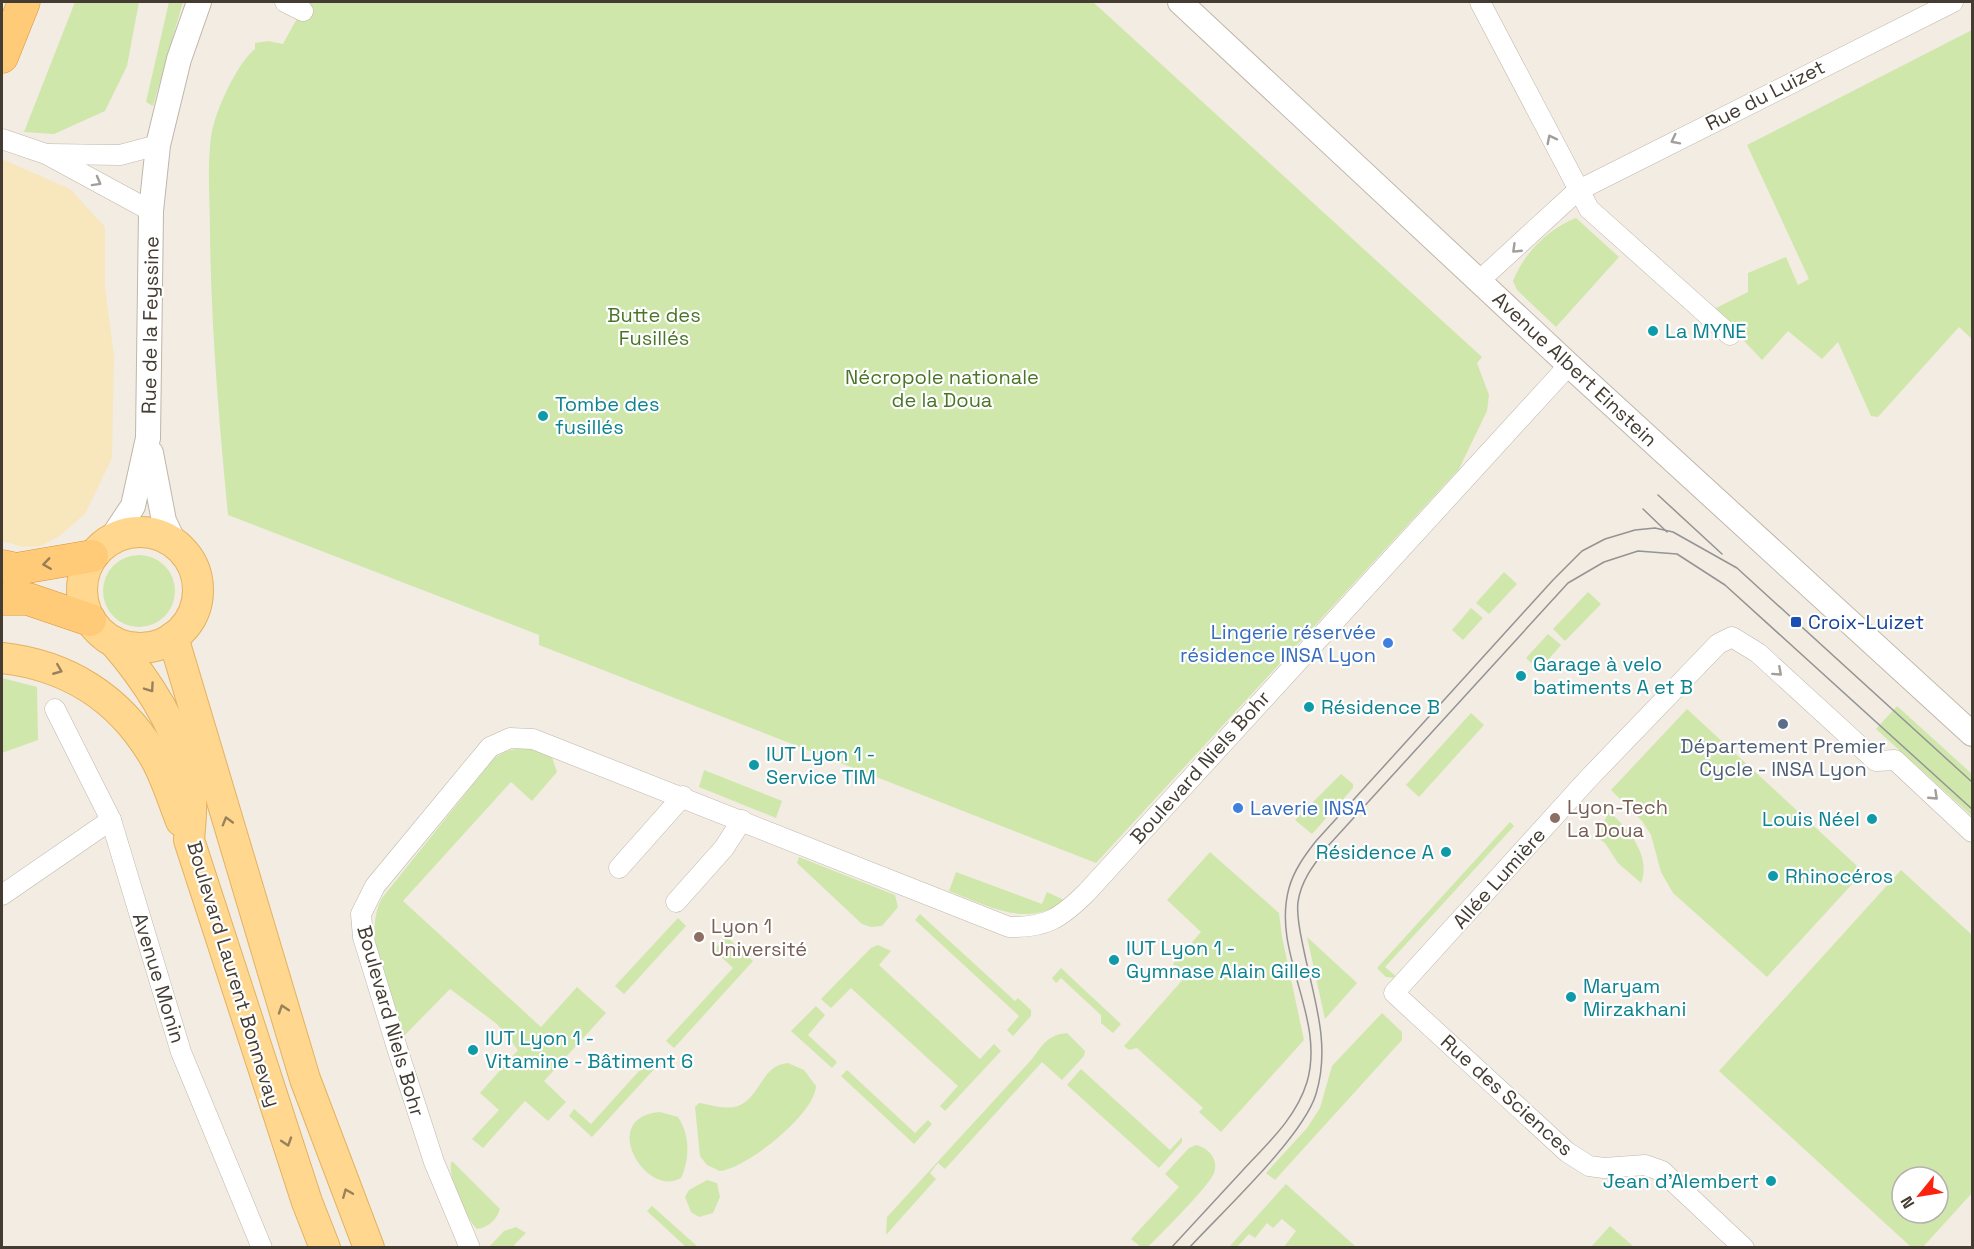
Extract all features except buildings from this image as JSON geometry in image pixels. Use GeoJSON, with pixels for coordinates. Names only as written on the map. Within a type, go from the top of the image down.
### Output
{"type":"FeatureCollection","features":[{"type":"Feature","properties":{"kind":"highway"},"geometry":{"type":"LineString","coordinates":[[2,57],[24,2]]}},
{"type":"Feature","properties":{"kind":"highway"},"geometry":{"type":"LineString","coordinates":[[2,566],[16,569],[101,547]]}},
{"type":"Feature","properties":{"kind":"highway"},"geometry":{"type":"LineString","coordinates":[[2,599],[28,599],[90,620]]}},
{"type":"Feature","properties":{"kind":"main road"},"geometry":{"type":"LineString","coordinates":[[90,620],[83,605],[82,588],[85,571],[101,547],[123,534],[148,531],[174,542],[192,563],[198,590],[192,617],[173,638],[160,645],[144,648],[129,647],[114,642]]}},
{"type":"Feature","properties":{"kind":"main road","name":"Boulevard Laurent Bonnevay"},"geometry":{"type":"LineString","coordinates":[[90,620],[101,633],[114,642],[158,699],[184,760],[191,799],[189,840],[307,1202],[325,1248]]}},
{"type":"Feature","properties":{"kind":"main road","name":"Boulevard Laurent Bonnevay"},"geometry":{"type":"LineString","coordinates":[[173,638],[305,1079],[369,1248]]}},
{"type":"Feature","properties":{"kind":"main road"},"geometry":{"type":"LineString","coordinates":[[2,658],[47,666],[70,675],[90,687],[119,711],[153,753],[189,840]]}},
{"type":"Feature","properties":{"kind":"street","name":"Rue de la Feyssine"},"geometry":{"type":"LineString","coordinates":[[174,542],[164,521],[148,438],[151,211],[158,144],[179,59],[199,2]]}},
{"type":"Feature","properties":{"kind":"street"},"geometry":{"type":"LineString","coordinates":[[285,2],[303,11]]}},
{"type":"Feature","properties":{"kind":"street","name":"Avenue Albert Einstein"},"geometry":{"type":"LineString","coordinates":[[1180,2],[1479,281],[1972,734]]}},
{"type":"Feature","properties":{"kind":"street"},"geometry":{"type":"LineString","coordinates":[[1480,2],[1577,191],[1589,209],[1730,335]]}},
{"type":"Feature","properties":{"kind":"street","name":"Rue du Luizet"},"geometry":{"type":"LineString","coordinates":[[1479,281],[1577,191],[1953,2]]}},
{"type":"Feature","properties":{"kind":"street","name":"Rue de la Feyssine"},"geometry":{"type":"LineString","coordinates":[[4,140],[46,154],[151,211]]}},
{"type":"Feature","properties":{"kind":"street","name":"Rue de la Feyssine"},"geometry":{"type":"LineString","coordinates":[[46,154],[120,155],[158,144]]}},
{"type":"Feature","properties":{"kind":"street","name":"Boulevard Niels Bohr"},"geometry":{"type":"LineString","coordinates":[[470,1248],[434,1162],[363,937],[361,914],[375,886],[490,747],[510,738],[533,739],[1010,927],[1031,927],[1057,919],[1086,892],[1569,364]]}},
{"type":"Feature","properties":{"kind":"street","name":"Rue de la Feyssine"},"geometry":{"type":"LineString","coordinates":[[101,547],[133,506],[148,438]]}},
{"type":"Feature","properties":{"kind":"street","name":"Allée Lumière"},"geometry":{"type":"LineString","coordinates":[[1394,993],[1588,779],[1718,644],[1732,637],[1745,642],[1758,653],[1876,761],[1895,760],[1972,832]]}},
{"type":"Feature","properties":{"kind":"street","name":"Avenue Monin"},"geometry":{"type":"LineString","coordinates":[[55,709],[111,820],[181,1052],[262,1248]]}},
{"type":"Feature","properties":{"kind":"street"},"geometry":{"type":"LineString","coordinates":[[619,868],[682,796]]}},
{"type":"Feature","properties":{"kind":"street"},"geometry":{"type":"LineString","coordinates":[[2,895],[111,820]]}},
{"type":"Feature","properties":{"kind":"street"},"geometry":{"type":"LineString","coordinates":[[676,902],[724,848],[742,820]]}},
{"type":"Feature","properties":{"kind":"street","name":"Rue des Sciences"},"geometry":{"type":"LineString","coordinates":[[1394,993],[1566,1152],[1589,1166],[1604,1168],[1645,1165],[1662,1172],[1744,1248]]}},
{"type":"Feature","properties":{"kind":"green space"},"geometry":{"type":"Polygon","coordinates":[[[75,2],[139,2],[127,66],[105,111],[54,134],[24,132],[75,2]]]}},
{"type":"Feature","properties":{"kind":"green space"},"geometry":{"type":"Polygon","coordinates":[[[169,2],[183,2],[153,106],[146,102],[169,2]]]}},
{"type":"Feature","properties":{"kind":"green space","name":"Nécropole nationale de la Doua"},"geometry":{"type":"Polygon","coordinates":[[[306,2],[1093,2],[1482,357],[1477,363],[1489,395],[1487,411],[1459,469],[1096,863],[539,645],[539,635],[228,515],[212,304],[209,173],[211,137],[227,89],[241,65],[255,49],[255,43],[268,41],[283,44],[306,2]]]}},
{"type":"Feature","properties":{"kind":"green space"},"geometry":{"type":"Polygon","coordinates":[[[1972,30],[1972,339],[1959,327],[1878,417],[1871,416],[1838,342],[1822,359],[1788,331],[1762,360],[1714,309],[1748,292],[1748,273],[1786,257],[1798,285],[1809,279],[1747,145],[1972,30]]]}},
{"type":"Feature","properties":{"kind":"green space"},"geometry":{"type":"Polygon","coordinates":[[[1576,218],[1619,257],[1556,327],[1517,290],[1513,281],[1524,261],[1538,243],[1556,229],[1576,218]]]}},
{"type":"Feature","properties":{"kind":"green space"},"geometry":{"type":"Polygon","coordinates":[[[146,555],[165,565],[173,577],[175,591],[173,605],[165,617],[153,625],[132,627],[113,617],[105,605],[103,584],[113,565],[125,557],[146,555]]]}},
{"type":"Feature","properties":{"kind":"green space"},"geometry":{"type":"Polygon","coordinates":[[[1504,572],[1517,584],[1489,614],[1476,603],[1504,572]]]}},
{"type":"Feature","properties":{"kind":"green space"},"geometry":{"type":"Polygon","coordinates":[[[1588,592],[1601,604],[1565,641],[1553,629],[1588,592]]]}},
{"type":"Feature","properties":{"kind":"green space"},"geometry":{"type":"Polygon","coordinates":[[[1471,608],[1483,618],[1463,640],[1452,630],[1471,608]]]}},
{"type":"Feature","properties":{"kind":"green space"},"geometry":{"type":"Polygon","coordinates":[[[1548,634],[1561,645],[1539,670],[1526,658],[1548,634]]]}},
{"type":"Feature","properties":{"kind":"green space"},"geometry":{"type":"Polygon","coordinates":[[[2,678],[37,687],[38,740],[2,753],[2,678]]]}},
{"type":"Feature","properties":{"kind":"green space"},"geometry":{"type":"Polygon","coordinates":[[[1897,706],[1972,774],[1972,816],[1876,729],[1897,706]]]}},
{"type":"Feature","properties":{"kind":"green space"},"geometry":{"type":"Polygon","coordinates":[[[1687,709],[1856,865],[1858,870],[1854,882],[1767,977],[1673,893],[1661,872],[1651,835],[1642,821],[1611,790],[1687,709]]]}},
{"type":"Feature","properties":{"kind":"green space"},"geometry":{"type":"Polygon","coordinates":[[[1471,713],[1484,725],[1419,797],[1406,785],[1471,713]]]}},
{"type":"Feature","properties":{"kind":"green space"},"geometry":{"type":"Polygon","coordinates":[[[526,747],[552,757],[557,772],[532,801],[511,782],[403,901],[541,1027],[577,987],[606,1013],[544,1081],[566,1102],[548,1121],[525,1101],[483,1148],[472,1139],[499,1110],[480,1093],[518,1050],[497,1024],[450,989],[401,1039],[376,949],[376,913],[382,898],[494,758],[506,751],[526,747]]]}},
{"type":"Feature","properties":{"kind":"green space"},"geometry":{"type":"Polygon","coordinates":[[[704,770],[782,801],[776,818],[699,787],[704,770]]]}},
{"type":"Feature","properties":{"kind":"green space"},"geometry":{"type":"Polygon","coordinates":[[[1341,774],[1353,784],[1353,788],[1312,834],[1295,820],[1341,774]]]}},
{"type":"Feature","properties":{"kind":"green space"},"geometry":{"type":"Polygon","coordinates":[[[1609,812],[1624,826],[1641,853],[1644,873],[1641,883],[1618,863],[1605,843],[1596,837],[1609,812]]]}},
{"type":"Feature","properties":{"kind":"green space"},"geometry":{"type":"Polygon","coordinates":[[[1510,822],[1514,826],[1385,967],[1398,978],[1386,977],[1377,968],[1510,822]]]}},
{"type":"Feature","properties":{"kind":"green space"},"geometry":{"type":"Polygon","coordinates":[[[1210,852],[1279,913],[1304,1040],[1221,1132],[1199,1112],[1203,1108],[1137,1048],[1129,1050],[1124,1046],[1186,976],[1173,964],[1201,932],[1167,900],[1210,852]]]}},
{"type":"Feature","properties":{"kind":"green space"},"geometry":{"type":"Polygon","coordinates":[[[799,857],[895,895],[898,907],[882,926],[871,927],[862,924],[797,863],[799,857]]]}},
{"type":"Feature","properties":{"kind":"green space"},"geometry":{"type":"Polygon","coordinates":[[[1901,870],[1972,935],[1972,1193],[1950,1217],[1950,1165],[1890,1165],[1890,1225],[1943,1225],[1923,1247],[1911,1247],[1719,1071],[1901,870]]]}},
{"type":"Feature","properties":{"kind":"green space"},"geometry":{"type":"Polygon","coordinates":[[[956,872],[1042,904],[1047,892],[1064,900],[1051,909],[1036,913],[1007,912],[949,891],[956,872]]]}},
{"type":"Feature","properties":{"kind":"green space"},"geometry":{"type":"Polygon","coordinates":[[[920,914],[1015,1001],[1018,998],[1031,1010],[1031,1016],[1013,1036],[1007,1030],[1019,1016],[915,920],[920,914]]]}},
{"type":"Feature","properties":{"kind":"green space"},"geometry":{"type":"Polygon","coordinates":[[[678,918],[686,926],[624,994],[615,986],[678,918]]]}},
{"type":"Feature","properties":{"kind":"green space"},"geometry":{"type":"Polygon","coordinates":[[[726,936],[753,961],[674,1048],[666,1041],[733,968],[714,950],[726,936]]]}},
{"type":"Feature","properties":{"kind":"green space"},"geometry":{"type":"Polygon","coordinates":[[[1307,937],[1357,983],[1325,1019],[1307,937]]]}},
{"type":"Feature","properties":{"kind":"green space"},"geometry":{"type":"Polygon","coordinates":[[[878,945],[891,951],[879,965],[980,1059],[994,1044],[1001,1051],[945,1111],[940,1106],[958,1086],[851,988],[831,1008],[821,999],[871,948],[878,945]]]}},
{"type":"Feature","properties":{"kind":"green space"},"geometry":{"type":"Polygon","coordinates":[[[1061,968],[1121,1024],[1113,1033],[1101,1023],[1101,1015],[1061,978],[1056,983],[1052,978],[1061,968]]]}},
{"type":"Feature","properties":{"kind":"green space"},"geometry":{"type":"Polygon","coordinates":[[[816,1006],[825,1015],[808,1035],[837,1062],[832,1068],[791,1031],[816,1006]]]}},
{"type":"Feature","properties":{"kind":"green space"},"geometry":{"type":"Polygon","coordinates":[[[1382,1013],[1402,1032],[1402,1040],[1275,1180],[1266,1173],[1307,1128],[1320,1108],[1332,1066],[1382,1013]]]}},
{"type":"Feature","properties":{"kind":"green space"},"geometry":{"type":"Polygon","coordinates":[[[1067,1033],[1085,1051],[1084,1056],[1062,1080],[1042,1062],[945,1169],[938,1163],[930,1173],[936,1179],[886,1235],[887,1217],[1043,1045],[1050,1038],[1067,1033]]]}},
{"type":"Feature","properties":{"kind":"green space"},"geometry":{"type":"Polygon","coordinates":[[[649,1060],[656,1067],[592,1137],[569,1116],[574,1109],[591,1124],[649,1060]]]}},
{"type":"Feature","properties":{"kind":"green space"},"geometry":{"type":"Polygon","coordinates":[[[788,1063],[804,1070],[816,1086],[813,1098],[804,1111],[778,1138],[732,1168],[720,1171],[707,1165],[700,1156],[695,1107],[699,1103],[723,1107],[738,1106],[752,1096],[772,1069],[788,1063]]]}},
{"type":"Feature","properties":{"kind":"green space"},"geometry":{"type":"Polygon","coordinates":[[[1081,1069],[1170,1150],[1182,1137],[1182,1142],[1159,1168],[1067,1085],[1081,1069]]]}},
{"type":"Feature","properties":{"kind":"green space"},"geometry":{"type":"Polygon","coordinates":[[[847,1070],[915,1133],[928,1120],[932,1124],[914,1144],[841,1076],[847,1070]]]}},
{"type":"Feature","properties":{"kind":"green space"},"geometry":{"type":"Polygon","coordinates":[[[660,1112],[678,1117],[687,1139],[686,1163],[681,1178],[667,1181],[654,1177],[642,1168],[634,1155],[630,1141],[632,1127],[641,1117],[660,1112]]]}},
{"type":"Feature","properties":{"kind":"green space"},"geometry":{"type":"Polygon","coordinates":[[[1196,1145],[1205,1149],[1214,1159],[1215,1168],[1211,1179],[1195,1199],[1148,1247],[1141,1247],[1131,1239],[1179,1187],[1165,1174],[1189,1148],[1196,1145]]]}},
{"type":"Feature","properties":{"kind":"green space"},"geometry":{"type":"Polygon","coordinates":[[[452,1161],[500,1209],[485,1227],[477,1229],[463,1207],[454,1185],[452,1161]]]}},
{"type":"Feature","properties":{"kind":"green space"},"geometry":{"type":"Polygon","coordinates":[[[707,1180],[717,1183],[720,1197],[713,1213],[699,1217],[691,1212],[685,1197],[689,1190],[707,1180]]]}},
{"type":"Feature","properties":{"kind":"green space"},"geometry":{"type":"Polygon","coordinates":[[[1286,1184],[1356,1247],[1284,1247],[1296,1231],[1282,1219],[1273,1228],[1267,1223],[1255,1238],[1249,1234],[1237,1247],[1229,1247],[1286,1184]]]}},
{"type":"Feature","properties":{"kind":"green space"},"geometry":{"type":"Polygon","coordinates":[[[652,1206],[698,1247],[686,1247],[647,1211],[652,1206]]]}},
{"type":"Feature","properties":{"kind":"green space"},"geometry":{"type":"Polygon","coordinates":[[[1610,1226],[1634,1247],[1591,1247],[1610,1226]]]}},
{"type":"Feature","properties":{"kind":"green space"},"geometry":{"type":"Polygon","coordinates":[[[516,1227],[526,1233],[514,1245],[516,1247],[489,1247],[504,1231],[516,1227]]]}},
{"type":"Feature","properties":{"kind":"sand"},"geometry":{"type":"Polygon","coordinates":[[[2,159],[70,189],[105,227],[105,287],[114,356],[112,458],[85,514],[58,537],[41,546],[23,547],[2,541],[2,159]]]}},
{"type":"Feature","properties":{"kind":"tram line"},"geometry":{"type":"LineString","coordinates":[[1658,495],[1722,554]]}},
{"type":"Feature","properties":{"kind":"tram line"},"geometry":{"type":"LineString","coordinates":[[1643,509],[1667,532]]}},
{"type":"Feature","properties":{"kind":"tram line"},"geometry":{"type":"LineString","coordinates":[[1171,1248],[1289,1119],[1307,1082],[1311,1058],[1310,1033],[1287,937],[1285,912],[1289,888],[1300,863],[1316,841],[1582,551],[1605,539],[1635,530],[1655,528],[1673,532],[1737,568],[1972,782]]}},
{"type":"Feature","properties":{"kind":"tram line"},"geometry":{"type":"LineString","coordinates":[[1189,1248],[1279,1152],[1308,1111],[1316,1094],[1322,1058],[1321,1040],[1298,914],[1302,886],[1309,872],[1328,846],[1568,583],[1604,562],[1638,551],[1677,554],[1725,585],[1972,809]]}},
{"type":"Feature","properties":{"kind":"place","name":"La MYNE"},"geometry":{"type":"Point","coordinates":[1653,331]}},
{"type":"Feature","properties":{"kind":"place","name":"Tombe des fusillés"},"geometry":{"type":"Point","coordinates":[543,416]}},
{"type":"Feature","properties":{"kind":"place","name":"Croix-Luizet"},"geometry":{"type":"Point","coordinates":[1796,622]}},
{"type":"Feature","properties":{"kind":"place","name":"Lingerie réservée résidence INSA Lyon"},"geometry":{"type":"Point","coordinates":[1388,643]}},
{"type":"Feature","properties":{"kind":"place","name":"Garage à velo batiments A et B"},"geometry":{"type":"Point","coordinates":[1521,676]}},
{"type":"Feature","properties":{"kind":"place","name":"Résidence B"},"geometry":{"type":"Point","coordinates":[1309,707]}},
{"type":"Feature","properties":{"kind":"place","name":"Département Premier Cycle - INSA Lyon"},"geometry":{"type":"Point","coordinates":[1783,724]}},
{"type":"Feature","properties":{"kind":"place","name":"IUT Lyon 1 - Service TIM"},"geometry":{"type":"Point","coordinates":[754,765]}},
{"type":"Feature","properties":{"kind":"place","name":"Laverie INSA"},"geometry":{"type":"Point","coordinates":[1238,808]}},
{"type":"Feature","properties":{"kind":"place","name":"Lyon-Tech La Doua"},"geometry":{"type":"Point","coordinates":[1555,818]}},
{"type":"Feature","properties":{"kind":"place","name":"Louis Néel"},"geometry":{"type":"Point","coordinates":[1872,819]}},
{"type":"Feature","properties":{"kind":"place","name":"Résidence A"},"geometry":{"type":"Point","coordinates":[1446,852]}},
{"type":"Feature","properties":{"kind":"place","name":"Rhinocéros"},"geometry":{"type":"Point","coordinates":[1773,876]}},
{"type":"Feature","properties":{"kind":"place","name":"Lyon 1 Université"},"geometry":{"type":"Point","coordinates":[699,937]}},
{"type":"Feature","properties":{"kind":"place","name":"IUT Lyon 1 - Gymnase Alain Gilles"},"geometry":{"type":"Point","coordinates":[1114,960]}},
{"type":"Feature","properties":{"kind":"place","name":"Maryam Mirzakhani"},"geometry":{"type":"Point","coordinates":[1571,997]}},
{"type":"Feature","properties":{"kind":"place","name":"IUT Lyon 1 - Vitamine - Bâtiment 6"},"geometry":{"type":"Point","coordinates":[473,1050]}},
{"type":"Feature","properties":{"kind":"place","name":"Jean d'Alembert"},"geometry":{"type":"Point","coordinates":[1771,1181]}},
{"type":"Feature","properties":{"kind":"park label","name":"Butte des Fusillés"},"geometry":{"type":"Point","coordinates":[654,326]}}]}
